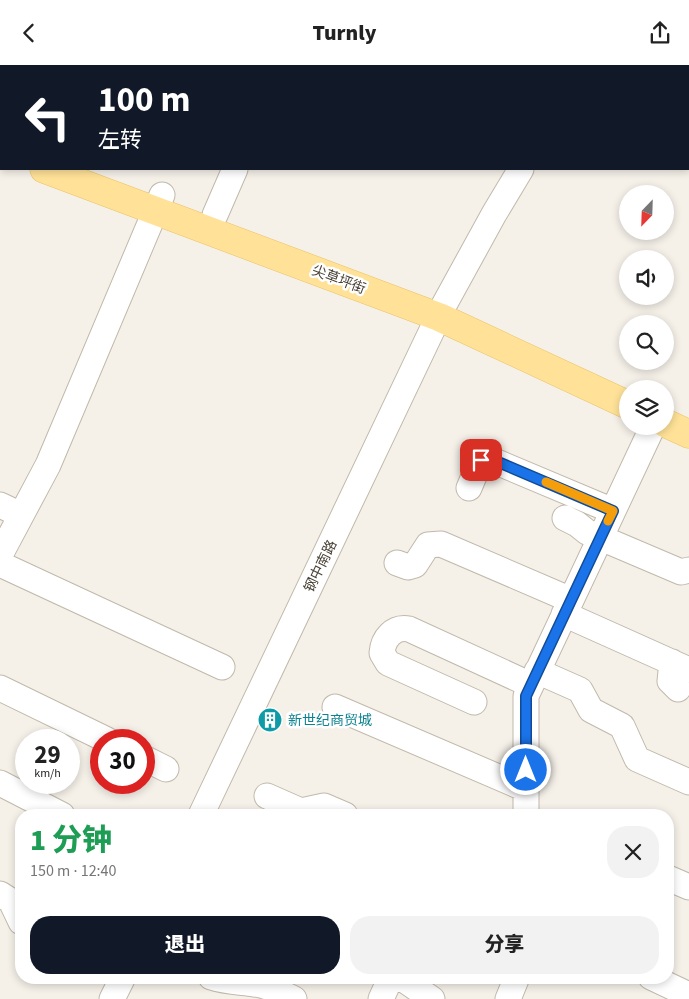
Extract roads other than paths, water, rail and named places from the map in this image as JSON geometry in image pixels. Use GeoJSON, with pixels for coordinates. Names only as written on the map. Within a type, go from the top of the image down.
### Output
{"type":"FeatureCollection","features":[{"type":"Feature","properties":{"kind":"main road","name":"尖草坪街"},"geometry":{"type":"LineString","coordinates":[[47,170],[159,203],[215,215],[619,387]]}},
{"type":"Feature","properties":{"kind":"main road","name":"尖草坪街"},"geometry":{"type":"LineString","coordinates":[[94,170],[159,203],[442,311],[619,400]]}},
{"type":"Feature","properties":{"kind":"main road"},"geometry":{"type":"LineString","coordinates":[[674,413],[689,420]]}},
{"type":"Feature","properties":{"kind":"main road"},"geometry":{"type":"LineString","coordinates":[[674,427],[689,434]]}},
{"type":"Feature","properties":{"kind":"street"},"geometry":{"type":"LineString","coordinates":[[215,215],[234,170]]}},
{"type":"Feature","properties":{"kind":"street","name":"钢中南路"},"geometry":{"type":"LineString","coordinates":[[204,809],[442,311],[494,214],[520,170]]}},
{"type":"Feature","properties":{"kind":"street"},"geometry":{"type":"LineString","coordinates":[[0,555],[10,510],[48,465],[159,203]]}},
{"type":"Feature","properties":{"kind":"street"},"geometry":{"type":"LineString","coordinates":[[526,809],[526,696],[649,435]]}},
{"type":"Feature","properties":{"kind":"street"},"geometry":{"type":"LineString","coordinates":[[469,488],[480,463],[487,458],[613,511]]}},
{"type":"Feature","properties":{"kind":"street"},"geometry":{"type":"LineString","coordinates":[[565,519],[600,538],[681,572],[689,570]]}},
{"type":"Feature","properties":{"kind":"street"},"geometry":{"type":"LineString","coordinates":[[397,563],[408,567],[415,565],[428,545],[441,543],[567,607],[680,674]]}},
{"type":"Feature","properties":{"kind":"street"},"geometry":{"type":"LineString","coordinates":[[0,564],[222,667]]}},
{"type":"Feature","properties":{"kind":"street"},"geometry":{"type":"LineString","coordinates":[[474,702],[388,663],[382,653],[389,635],[397,629],[409,629],[534,678],[580,689],[590,711],[622,727],[637,759],[689,782]]}},
{"type":"Feature","properties":{"kind":"street"},"geometry":{"type":"LineString","coordinates":[[0,687],[90,732]]}},
{"type":"Feature","properties":{"kind":"street"},"geometry":{"type":"LineString","coordinates":[[335,707],[526,789]]}},
{"type":"Feature","properties":{"kind":"street"},"geometry":{"type":"LineString","coordinates":[[155,764],[166,769]]}},
{"type":"Feature","properties":{"kind":"street"},"geometry":{"type":"LineString","coordinates":[[0,783],[50,809]]}},
{"type":"Feature","properties":{"kind":"street"},"geometry":{"type":"LineString","coordinates":[[267,795],[297,809]]}},
{"type":"Feature","properties":{"kind":"street"},"geometry":{"type":"LineString","coordinates":[[310,809],[324,806],[331,809]]}},
{"type":"Feature","properties":{"kind":"street"},"geometry":{"type":"LineString","coordinates":[[674,881],[689,887]]}},
{"type":"Feature","properties":{"kind":"street"},"geometry":{"type":"LineString","coordinates":[[0,895],[11,901],[15,909]]}},
{"type":"Feature","properties":{"kind":"street"},"geometry":{"type":"LineString","coordinates":[[112,999],[120,984]]}},
{"type":"Feature","properties":{"kind":"street"},"geometry":{"type":"LineString","coordinates":[[251,984],[262,985],[294,999]]}},
{"type":"Feature","properties":{"kind":"street"},"geometry":{"type":"LineString","coordinates":[[381,999],[388,984]]}},
{"type":"Feature","properties":{"kind":"street"},"geometry":{"type":"LineString","coordinates":[[410,984],[432,999]]}},
{"type":"Feature","properties":{"kind":"street"},"geometry":{"type":"LineString","coordinates":[[508,999],[514,984]]}},
{"type":"Feature","properties":{"kind":"street"},"geometry":{"type":"LineString","coordinates":[[666,984],[689,995]]}},
{"type":"Feature","properties":{"kind":"place","name":"新世纪商贸城"},"geometry":{"type":"Point","coordinates":[270,720]}}]}
